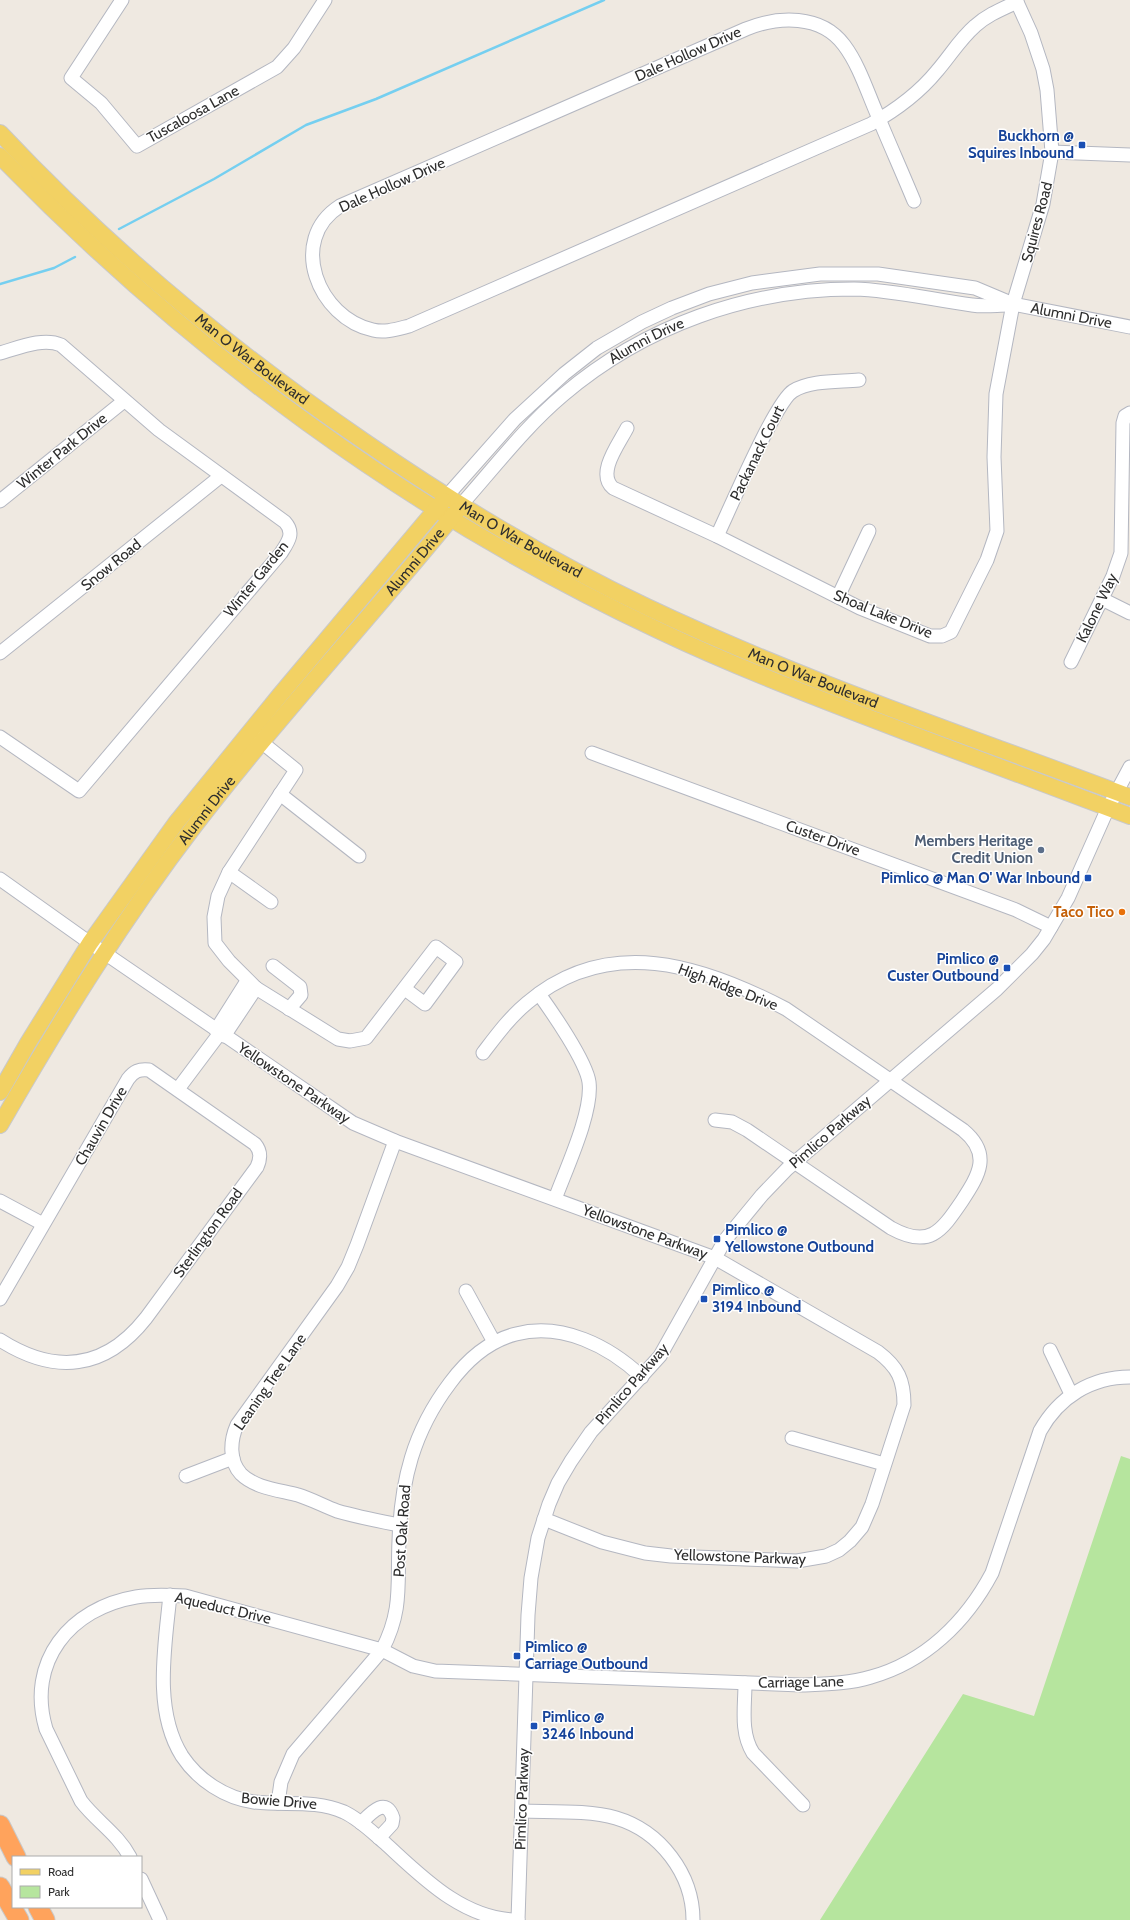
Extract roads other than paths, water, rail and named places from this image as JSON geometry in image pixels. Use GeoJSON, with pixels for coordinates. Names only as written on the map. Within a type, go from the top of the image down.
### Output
{"type":"FeatureCollection","features":[{"type":"Feature","properties":{"kind":"highway"},"geometry":{"type":"LineString","coordinates":[[0,1825],[16,1856]]}},
{"type":"Feature","properties":{"kind":"highway"},"geometry":{"type":"LineString","coordinates":[[0,1842],[12,1862]]}},
{"type":"Feature","properties":{"kind":"highway"},"geometry":{"type":"LineString","coordinates":[[0,1887],[12,1908]]}},
{"type":"Feature","properties":{"kind":"highway"},"geometry":{"type":"LineString","coordinates":[[0,1908],[7,1920]]}},
{"type":"Feature","properties":{"kind":"highway"},"geometry":{"type":"LineString","coordinates":[[12,1908],[19,1920]]}},
{"type":"Feature","properties":{"kind":"highway"},"geometry":{"type":"LineString","coordinates":[[39,1908],[45,1920]]}},
{"type":"Feature","properties":{"kind":"main road","name":"Man O War Boulevard"},"geometry":{"type":"LineString","coordinates":[[0,133],[34,169],[97,230],[206,325],[327,417],[446,497],[557,561],[616,592],[732,646],[846,691],[1123,795]]}},
{"type":"Feature","properties":{"kind":"main road","name":"Man O War Boulevard"},"geometry":{"type":"LineString","coordinates":[[0,156],[98,252],[163,310],[223,360],[321,434],[450,519],[599,602],[723,660],[811,696],[1130,816]]}},
{"type":"Feature","properties":{"kind":"main road","name":"Alumni Drive"},"geometry":{"type":"LineString","coordinates":[[0,1092],[28,1043],[90,943],[176,823],[249,732],[446,497]]}},
{"type":"Feature","properties":{"kind":"main road","name":"Alumni Drive"},"geometry":{"type":"LineString","coordinates":[[0,1124],[46,1045],[104,952],[190,831],[262,742],[461,505]]}},
{"type":"Feature","properties":{"kind":"street","name":"Tuscaloosa Lane"},"geometry":{"type":"LineString","coordinates":[[122,0],[71,78],[101,104],[136,146],[277,67],[294,48],[325,0]]}},
{"type":"Feature","properties":{"kind":"street","name":"Dale Hollow Drive"},"geometry":{"type":"LineString","coordinates":[[879,119],[851,54],[843,43],[835,36],[824,28],[796,20],[764,22],[340,206],[325,220],[319,229],[312,254],[315,278],[331,303],[352,322],[375,331],[390,331],[409,326],[831,142],[879,119],[918,91],[936,73],[975,26],[1016,1]]}},
{"type":"Feature","properties":{"kind":"street","name":"Squires Road"},"geometry":{"type":"LineString","coordinates":[[1013,304],[1043,204],[1052,152],[1048,97],[1043,69],[1031,33],[1016,1]]}},
{"type":"Feature","properties":{"kind":"street"},"geometry":{"type":"LineString","coordinates":[[879,119],[914,201]]}},
{"type":"Feature","properties":{"kind":"street"},"geometry":{"type":"LineString","coordinates":[[1052,152],[1130,155]]}},
{"type":"Feature","properties":{"kind":"street","name":"Alumni Drive"},"geometry":{"type":"LineString","coordinates":[[446,497],[514,419],[586,356],[642,322],[709,294],[769,280],[820,274],[859,274],[905,278],[975,288],[1013,304],[1130,327]]}},
{"type":"Feature","properties":{"kind":"street","name":"Alumni Drive"},"geometry":{"type":"LineString","coordinates":[[461,505],[525,432],[562,395],[603,365],[633,346],[691,319],[739,303],[810,291],[873,290],[974,306],[1013,304]]}},
{"type":"Feature","properties":{"kind":"street","name":"Shoal Lake Drive"},"geometry":{"type":"LineString","coordinates":[[627,428],[607,469],[606,479],[608,484],[627,495],[717,536],[860,608],[930,636],[936,637],[948,634],[954,628],[987,560],[997,531],[994,413],[999,372],[1013,304]]}},
{"type":"Feature","properties":{"kind":"street","name":"Winter Garden"},"geometry":{"type":"LineString","coordinates":[[0,353],[45,342],[56,343],[68,350],[124,401],[159,430],[288,526],[291,532],[290,537],[276,559],[79,791],[0,737]]}},
{"type":"Feature","properties":{"kind":"street","name":"Packanack Court"},"geometry":{"type":"LineString","coordinates":[[717,536],[776,413],[788,394],[795,390],[817,383],[859,380]]}},
{"type":"Feature","properties":{"kind":"street","name":"Winter Park Drive"},"geometry":{"type":"LineString","coordinates":[[0,501],[124,401]]}},
{"type":"Feature","properties":{"kind":"street","name":"Kalone Way"},"geometry":{"type":"LineString","coordinates":[[1071,662],[1102,599],[1121,553],[1123,423],[1125,416],[1130,412]]}},
{"type":"Feature","properties":{"kind":"street","name":"Snow Road"},"geometry":{"type":"LineString","coordinates":[[0,654],[221,476]]}},
{"type":"Feature","properties":{"kind":"street"},"geometry":{"type":"LineString","coordinates":[[838,597],[869,531]]}},
{"type":"Feature","properties":{"kind":"street"},"geometry":{"type":"LineString","coordinates":[[1102,599],[1130,613]]}},
{"type":"Feature","properties":{"kind":"street"},"geometry":{"type":"LineString","coordinates":[[249,732],[296,770],[229,872],[218,896],[214,917],[215,942],[229,961],[252,985],[338,1039],[350,1041],[366,1038],[405,989]]}},
{"type":"Feature","properties":{"kind":"street","name":"Custer Drive"},"geometry":{"type":"LineString","coordinates":[[592,753],[1016,910],[1051,927]]}},
{"type":"Feature","properties":{"kind":"street","name":"Pimlico Parkway"},"geometry":{"type":"LineString","coordinates":[[518,1920],[531,1578],[538,1538],[558,1483],[579,1448],[607,1413],[660,1356],[671,1339],[725,1240],[762,1195],[795,1162],[1013,975],[1036,949],[1051,927],[1080,874],[1108,808],[1123,795],[1130,767]]}},
{"type":"Feature","properties":{"kind":"street"},"geometry":{"type":"LineString","coordinates":[[280,794],[359,856]]}},
{"type":"Feature","properties":{"kind":"street"},"geometry":{"type":"LineString","coordinates":[[229,872],[271,902]]}},
{"type":"Feature","properties":{"kind":"street","name":"Yellowstone Parkway"},"geometry":{"type":"LineString","coordinates":[[0,879],[220,1033],[339,1115],[353,1123],[395,1141],[715,1258],[878,1352],[897,1369],[904,1393],[904,1405],[872,1504],[862,1527],[850,1541],[839,1550],[814,1559],[790,1561],[670,1556],[645,1553],[602,1542],[544,1519]]}},
{"type":"Feature","properties":{"kind":"street","name":"High Ridge Drive"},"geometry":{"type":"LineString","coordinates":[[483,1053],[514,1014],[539,994],[563,978],[597,966],[614,963],[641,962],[672,965],[714,978],[773,1002],[786,1009],[890,1079],[972,1137],[980,1152],[980,1166],[975,1182],[946,1224],[938,1231],[921,1237],[903,1235],[747,1130],[732,1122],[715,1120]]}},
{"type":"Feature","properties":{"kind":"street"},"geometry":{"type":"LineString","coordinates":[[273,966],[300,987],[301,995],[289,1009]]}},
{"type":"Feature","properties":{"kind":"street"},"geometry":{"type":"LineString","coordinates":[[178,1089],[220,1033],[252,985]]}},
{"type":"Feature","properties":{"kind":"street"},"geometry":{"type":"LineString","coordinates":[[539,994],[550,1009],[583,1064],[589,1081],[590,1095],[587,1112],[555,1199]]}},
{"type":"Feature","properties":{"kind":"street","name":"Chauvin Drive"},"geometry":{"type":"LineString","coordinates":[[0,1299],[131,1075],[138,1070],[149,1070],[178,1089]]}},
{"type":"Feature","properties":{"kind":"street","name":"Sterlington Road"},"geometry":{"type":"LineString","coordinates":[[0,1340],[27,1355],[56,1362],[87,1360],[103,1355],[127,1341],[146,1318],[257,1166],[260,1154],[255,1144],[178,1089]]}},
{"type":"Feature","properties":{"kind":"street","name":"Leaning Tree Lane"},"geometry":{"type":"LineString","coordinates":[[395,1141],[348,1267],[329,1300],[237,1426],[232,1439],[233,1458],[242,1474],[255,1484],[300,1496],[338,1511],[400,1525]]}},
{"type":"Feature","properties":{"kind":"street"},"geometry":{"type":"LineString","coordinates":[[0,1201],[43,1224]]}},
{"type":"Feature","properties":{"kind":"street"},"geometry":{"type":"LineString","coordinates":[[466,1291],[494,1342]]}},
{"type":"Feature","properties":{"kind":"street","name":"Post Oak Road"},"geometry":{"type":"LineString","coordinates":[[278,1803],[281,1782],[293,1754],[382,1650],[390,1635],[397,1608],[400,1525],[405,1478],[414,1446],[429,1415],[457,1374],[471,1359],[494,1342],[504,1337],[529,1330],[560,1332],[594,1344],[612,1353],[628,1364],[642,1377]]}},
{"type":"Feature","properties":{"kind":"street"},"geometry":{"type":"LineString","coordinates":[[1050,1350],[1071,1394]]}},
{"type":"Feature","properties":{"kind":"street","name":"Carriage Lane"},"geometry":{"type":"LineString","coordinates":[[382,1650],[413,1666],[435,1671],[527,1675],[745,1683],[822,1684],[870,1678],[892,1670],[929,1649],[966,1615],[977,1600],[992,1573],[1040,1431],[1051,1414],[1071,1394],[1088,1385],[1107,1379],[1130,1377]]}},
{"type":"Feature","properties":{"kind":"street"},"geometry":{"type":"LineString","coordinates":[[792,1438],[884,1464]]}},
{"type":"Feature","properties":{"kind":"street"},"geometry":{"type":"LineString","coordinates":[[186,1476],[233,1458]]}},
{"type":"Feature","properties":{"kind":"street","name":"Aqueduct Drive"},"geometry":{"type":"LineString","coordinates":[[129,1856],[117,1838],[88,1810],[72,1787],[46,1729],[43,1717],[41,1691],[50,1656],[58,1643],[78,1621],[92,1612],[121,1600],[155,1595],[170,1595],[199,1600],[382,1650]]}},
{"type":"Feature","properties":{"kind":"street","name":"Bowie Drive"},"geometry":{"type":"LineString","coordinates":[[170,1595],[164,1685],[168,1718],[173,1736],[182,1755],[192,1769],[218,1790],[235,1797],[254,1802],[298,1802],[324,1805],[345,1813],[361,1823],[427,1882],[451,1900],[490,1916],[518,1920]]}},
{"type":"Feature","properties":{"kind":"street"},"geometry":{"type":"LineString","coordinates":[[745,1683],[744,1732],[748,1745],[753,1753],[803,1805]]}},
{"type":"Feature","properties":{"kind":"street"},"geometry":{"type":"LineString","coordinates":[[361,1823],[375,1809],[384,1807],[388,1809],[393,1818],[392,1824],[379,1838]]}},
{"type":"Feature","properties":{"kind":"street"},"geometry":{"type":"LineString","coordinates":[[522,1810],[607,1816],[639,1828],[666,1849],[678,1865],[691,1898],[693,1920]]}},
{"type":"Feature","properties":{"kind":"street"},"geometry":{"type":"LineString","coordinates":[[142,1881],[160,1920]]}},
{"type":"Feature","properties":{"kind":"waterway"},"geometry":{"type":"LineString","coordinates":[[119,229],[214,179],[306,125],[376,99],[604,0]]}},
{"type":"Feature","properties":{"kind":"waterway"},"geometry":{"type":"LineString","coordinates":[[0,284],[54,268],[75,257]]}},
{"type":"Feature","properties":{"kind":"place","name":"Buckhorn @ Squires Inbound"},"geometry":{"type":"Point","coordinates":[1082,145]}},
{"type":"Feature","properties":{"kind":"place","name":"Members Heritage Credit Union"},"geometry":{"type":"Point","coordinates":[1041,850]}},
{"type":"Feature","properties":{"kind":"place","name":"Pimlico @ Man O' War Inbound"},"geometry":{"type":"Point","coordinates":[1088,878]}},
{"type":"Feature","properties":{"kind":"place","name":"Taco Tico"},"geometry":{"type":"Point","coordinates":[1122,912]}},
{"type":"Feature","properties":{"kind":"place","name":"Pimlico @ Custer Outbound"},"geometry":{"type":"Point","coordinates":[1007,968]}},
{"type":"Feature","properties":{"kind":"place","name":"Pimlico @ Yellowstone Outbound"},"geometry":{"type":"Point","coordinates":[717,1239]}},
{"type":"Feature","properties":{"kind":"place","name":"Pimlico @ 3194 Inbound"},"geometry":{"type":"Point","coordinates":[704,1299]}},
{"type":"Feature","properties":{"kind":"place","name":"Pimlico @ Carriage Outbound"},"geometry":{"type":"Point","coordinates":[517,1656]}},
{"type":"Feature","properties":{"kind":"place","name":"Pimlico @ 3246 Inbound"},"geometry":{"type":"Point","coordinates":[534,1726]}}]}
